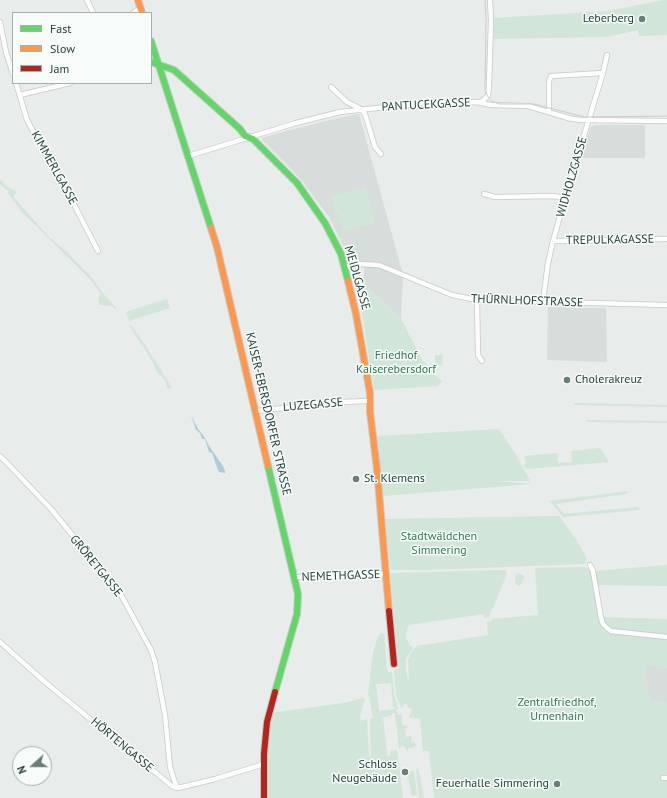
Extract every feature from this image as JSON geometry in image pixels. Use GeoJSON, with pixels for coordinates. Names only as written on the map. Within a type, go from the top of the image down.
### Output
{"type":"FeatureCollection","features":[{"type":"Feature","properties":{"kind":"main road"},"geometry":{"type":"LineString","coordinates":[[138,0],[141,10]]}},
{"type":"Feature","properties":{"kind":"main road","name":"KAISER-EBERSDORFER STRASSE"},"geometry":{"type":"LineString","coordinates":[[152,45],[217,248],[295,577],[298,597],[297,614],[267,722],[264,764],[264,798]]}},
{"type":"Feature","properties":{"kind":"main road","name":"MEIDLGASSE"},"geometry":{"type":"LineString","coordinates":[[152,62],[174,70],[243,133],[249,138],[253,139],[297,183],[325,222],[346,267],[363,349],[370,393],[369,400],[394,664]]}},
{"type":"Feature","properties":{"kind":"street"},"geometry":{"type":"LineString","coordinates":[[87,0],[93,12]]}},
{"type":"Feature","properties":{"kind":"street"},"geometry":{"type":"LineString","coordinates":[[481,102],[488,96],[489,86],[491,20],[490,0]]}},
{"type":"Feature","properties":{"kind":"street"},"geometry":{"type":"LineString","coordinates":[[0,22],[6,52],[12,71]]}},
{"type":"Feature","properties":{"kind":"street","name":"WIDHOLZGASSE"},"geometry":{"type":"LineString","coordinates":[[543,301],[548,263],[553,241],[607,55]]}},
{"type":"Feature","properties":{"kind":"street"},"geometry":{"type":"LineString","coordinates":[[549,112],[550,77],[554,75],[603,73]]}},
{"type":"Feature","properties":{"kind":"street","name":"KIMMERLGASSE"},"geometry":{"type":"LineString","coordinates":[[16,84],[27,120],[38,140],[47,152],[98,251]]}},
{"type":"Feature","properties":{"kind":"street"},"geometry":{"type":"LineString","coordinates":[[20,95],[66,84]]}},
{"type":"Feature","properties":{"kind":"street"},"geometry":{"type":"LineString","coordinates":[[330,87],[347,102],[361,109],[366,114],[375,147],[381,154]]}},
{"type":"Feature","properties":{"kind":"street","name":"PANTUCEKGASSE"},"geometry":{"type":"LineString","coordinates":[[188,156],[315,118],[361,109],[424,103],[481,102],[496,105],[528,106],[576,120],[588,121],[667,121]]}},
{"type":"Feature","properties":{"kind":"street"},"geometry":{"type":"LineString","coordinates":[[484,194],[495,197],[553,196],[565,198]]}},
{"type":"Feature","properties":{"kind":"street","name":"TREPULKAGASSE"},"geometry":{"type":"LineString","coordinates":[[553,241],[667,239]]}},
{"type":"Feature","properties":{"kind":"street","name":"THÜRNLHOFSTRASSE"},"geometry":{"type":"LineString","coordinates":[[346,267],[364,264],[379,265],[452,295],[477,300],[667,305]]}},
{"type":"Feature","properties":{"kind":"street"},"geometry":{"type":"LineString","coordinates":[[477,300],[478,355],[482,361]]}},
{"type":"Feature","properties":{"kind":"street","name":"LUZEGASSE"},"geometry":{"type":"LineString","coordinates":[[256,411],[369,400]]}},
{"type":"Feature","properties":{"kind":"street","name":"GRÖRETGASSE"},"geometry":{"type":"LineString","coordinates":[[0,456],[51,509],[120,593],[151,650],[155,662],[165,715],[170,767],[178,788]]}},
{"type":"Feature","properties":{"kind":"street"},"geometry":{"type":"LineString","coordinates":[[590,565],[593,571],[601,618],[603,624],[607,628],[611,631],[667,637]]}},
{"type":"Feature","properties":{"kind":"street","name":"NEMETHGASSE"},"geometry":{"type":"LineString","coordinates":[[295,577],[386,574]]}},
{"type":"Feature","properties":{"kind":"street","name":"HÖRTENGASSE"},"geometry":{"type":"LineString","coordinates":[[0,642],[45,682],[172,786],[178,788]]}},
{"type":"Feature","properties":{"kind":"street"},"geometry":{"type":"LineString","coordinates":[[178,788],[215,779],[264,764]]}},
{"type":"Feature","properties":{"kind":"shaded area"},"geometry":{"type":"Polygon","coordinates":[[[359,114],[403,275],[401,319],[364,284],[364,267],[350,271],[346,252],[329,217],[302,181],[262,140],[262,138],[282,132],[359,114]]]}},
{"type":"Feature","properties":{"kind":"shaded area"},"geometry":{"type":"Polygon","coordinates":[[[594,125],[645,125],[645,158],[582,158],[590,128],[594,125]]]}},
{"type":"Feature","properties":{"kind":"shaded area"},"geometry":{"type":"Polygon","coordinates":[[[548,307],[606,308],[607,362],[547,360],[548,307]]]}},
{"type":"Feature","properties":{"kind":"shaded area"},"geometry":{"type":"Polygon","coordinates":[[[644,664],[667,668],[667,703],[649,701],[644,664]]]}},
{"type":"Feature","properties":{"kind":"green space"},"geometry":{"type":"Polygon","coordinates":[[[667,0],[667,35],[639,36],[638,30],[606,37],[494,39],[494,18],[608,11],[667,0]]]}},
{"type":"Feature","properties":{"kind":"green space"},"geometry":{"type":"Polygon","coordinates":[[[0,179],[6,186],[17,192],[13,196],[16,200],[49,237],[67,252],[93,279],[116,308],[115,309],[112,306],[100,305],[98,299],[101,294],[90,279],[22,212],[8,191],[0,184],[0,179]]]}},
{"type":"Feature","properties":{"kind":"green space"},"geometry":{"type":"Polygon","coordinates":[[[366,187],[376,223],[343,232],[338,213],[335,213],[331,196],[355,190],[360,207],[355,189],[366,187]]]}},
{"type":"Feature","properties":{"kind":"green space","name":"Friedhof Kaiserebersdorf"},"geometry":{"type":"Polygon","coordinates":[[[364,284],[401,319],[422,359],[433,374],[442,381],[438,386],[374,390],[363,319],[355,286],[364,284]]]}},
{"type":"Feature","properties":{"kind":"green space"},"geometry":{"type":"Polygon","coordinates":[[[167,299],[170,308],[129,321],[126,312],[167,299]]]}},
{"type":"Feature","properties":{"kind":"green space"},"geometry":{"type":"Polygon","coordinates":[[[129,325],[132,326],[145,345],[171,386],[171,389],[167,388],[165,380],[157,372],[153,362],[129,325]]]}},
{"type":"Feature","properties":{"kind":"green space"},"geometry":{"type":"Polygon","coordinates":[[[435,355],[443,355],[442,365],[435,364],[435,355]]]}},
{"type":"Feature","properties":{"kind":"green space"},"geometry":{"type":"Polygon","coordinates":[[[574,403],[667,405],[667,407],[575,405],[574,403]]]}},
{"type":"Feature","properties":{"kind":"green space"},"geometry":{"type":"Polygon","coordinates":[[[586,420],[667,421],[667,423],[587,422],[586,420]]]}},
{"type":"Feature","properties":{"kind":"green space"},"geometry":{"type":"Polygon","coordinates":[[[499,429],[531,482],[496,481],[532,484],[383,496],[377,436],[499,429]]]}},
{"type":"Feature","properties":{"kind":"green space"},"geometry":{"type":"Polygon","coordinates":[[[600,448],[609,462],[526,469],[523,465],[526,464],[524,456],[557,453],[558,463],[572,462],[571,451],[600,448]]]}},
{"type":"Feature","properties":{"kind":"green space"},"geometry":{"type":"Polygon","coordinates":[[[629,491],[625,494],[556,504],[564,514],[638,507],[640,510],[563,517],[550,501],[629,491]]]}},
{"type":"Feature","properties":{"kind":"green space","name":"Stadtwäldchen Simmering"},"geometry":{"type":"Polygon","coordinates":[[[559,516],[576,539],[587,559],[584,564],[390,570],[385,519],[559,516]]]}},
{"type":"Feature","properties":{"kind":"green space"},"geometry":{"type":"Polygon","coordinates":[[[667,565],[667,586],[597,585],[595,571],[667,565]]]}},
{"type":"Feature","properties":{"kind":"green space","name":"Zentralfriedhof, Urnenhain"},"geometry":{"type":"Polygon","coordinates":[[[581,567],[591,570],[600,621],[607,630],[667,638],[667,668],[644,665],[649,701],[667,703],[667,798],[434,798],[429,751],[423,751],[420,719],[409,718],[411,708],[408,708],[407,704],[404,704],[402,709],[396,695],[394,671],[398,669],[390,573],[505,570],[507,574],[489,617],[485,618],[483,614],[409,625],[406,632],[406,638],[410,646],[413,647],[406,659],[406,669],[409,680],[408,660],[412,651],[417,646],[488,635],[487,622],[492,621],[492,619],[538,615],[535,568],[581,567]]]}},
{"type":"Feature","properties":{"kind":"green space"},"geometry":{"type":"Polygon","coordinates":[[[518,573],[524,577],[520,586],[516,584],[515,581],[518,573]]]}},
{"type":"Feature","properties":{"kind":"green space"},"geometry":{"type":"Polygon","coordinates":[[[602,617],[667,619],[667,636],[610,629],[604,623],[602,617]]]}},
{"type":"Feature","properties":{"kind":"green space"},"geometry":{"type":"Polygon","coordinates":[[[384,633],[387,670],[392,672],[394,694],[398,708],[396,710],[398,715],[401,714],[402,726],[406,725],[408,728],[404,729],[406,737],[411,736],[412,742],[416,745],[413,748],[408,748],[407,753],[406,749],[402,745],[399,749],[395,713],[383,718],[386,756],[391,755],[390,751],[397,750],[403,798],[264,798],[264,764],[270,713],[343,703],[363,698],[365,699],[360,716],[361,721],[367,719],[369,756],[371,756],[370,719],[373,718],[368,695],[373,652],[380,634],[384,633]],[[391,683],[376,684],[379,711],[395,709],[395,707],[393,707],[391,683]]]}},
{"type":"Feature","properties":{"kind":"green space"},"geometry":{"type":"Polygon","coordinates":[[[418,768],[424,798],[419,798],[416,770],[418,768]]]}},
{"type":"Feature","properties":{"kind":"green space"},"geometry":{"type":"Polygon","coordinates":[[[414,771],[417,795],[412,796],[407,772],[414,771]]]}},
{"type":"Feature","properties":{"kind":"water"},"geometry":{"type":"Polygon","coordinates":[[[191,415],[198,429],[205,438],[223,466],[225,473],[219,472],[212,453],[209,452],[205,439],[202,439],[200,433],[196,430],[191,415]]]}},
{"type":"Feature","properties":{"kind":"tram line"},"geometry":{"type":"LineString","coordinates":[[485,0],[485,89],[488,97],[492,101],[499,104],[534,104],[584,117],[667,116]]}},
{"type":"Feature","properties":{"kind":"traffic: fast"},"geometry":{"type":"LineString","coordinates":[[152,44],[211,228]]}},
{"type":"Feature","properties":{"kind":"traffic: fast"},"geometry":{"type":"LineString","coordinates":[[152,62],[174,70],[240,129],[245,136],[253,139],[297,183],[325,223],[341,254],[348,281]]}},
{"type":"Feature","properties":{"kind":"traffic: fast"},"geometry":{"type":"LineString","coordinates":[[268,466],[298,594],[297,614],[275,692]]}},
{"type":"Feature","properties":{"kind":"traffic: slow"},"geometry":{"type":"LineString","coordinates":[[138,0],[142,12]]}},
{"type":"Feature","properties":{"kind":"traffic: slow"},"geometry":{"type":"LineString","coordinates":[[211,228],[217,247],[268,466]]}},
{"type":"Feature","properties":{"kind":"traffic: slow"},"geometry":{"type":"LineString","coordinates":[[348,281],[356,314],[370,393],[370,412],[377,469],[389,611]]}},
{"type":"Feature","properties":{"kind":"traffic: jam"},"geometry":{"type":"LineString","coordinates":[[389,611],[394,664]]}},
{"type":"Feature","properties":{"kind":"traffic: jam"},"geometry":{"type":"LineString","coordinates":[[264,798],[264,754],[267,722],[275,692]]}},
{"type":"Feature","properties":{"kind":"place","name":"Leberberg"},"geometry":{"type":"Point","coordinates":[642,19]}},
{"type":"Feature","properties":{"kind":"place","name":"Cholerakreuz"},"geometry":{"type":"Point","coordinates":[567,380]}},
{"type":"Feature","properties":{"kind":"place","name":"St. Klemens"},"geometry":{"type":"Point","coordinates":[356,479]}},
{"type":"Feature","properties":{"kind":"place","name":"Schloss Neugebäude"},"geometry":{"type":"Point","coordinates":[405,772]}},
{"type":"Feature","properties":{"kind":"place","name":"Feuerhalle Simmering"},"geometry":{"type":"Point","coordinates":[557,784]}}]}
